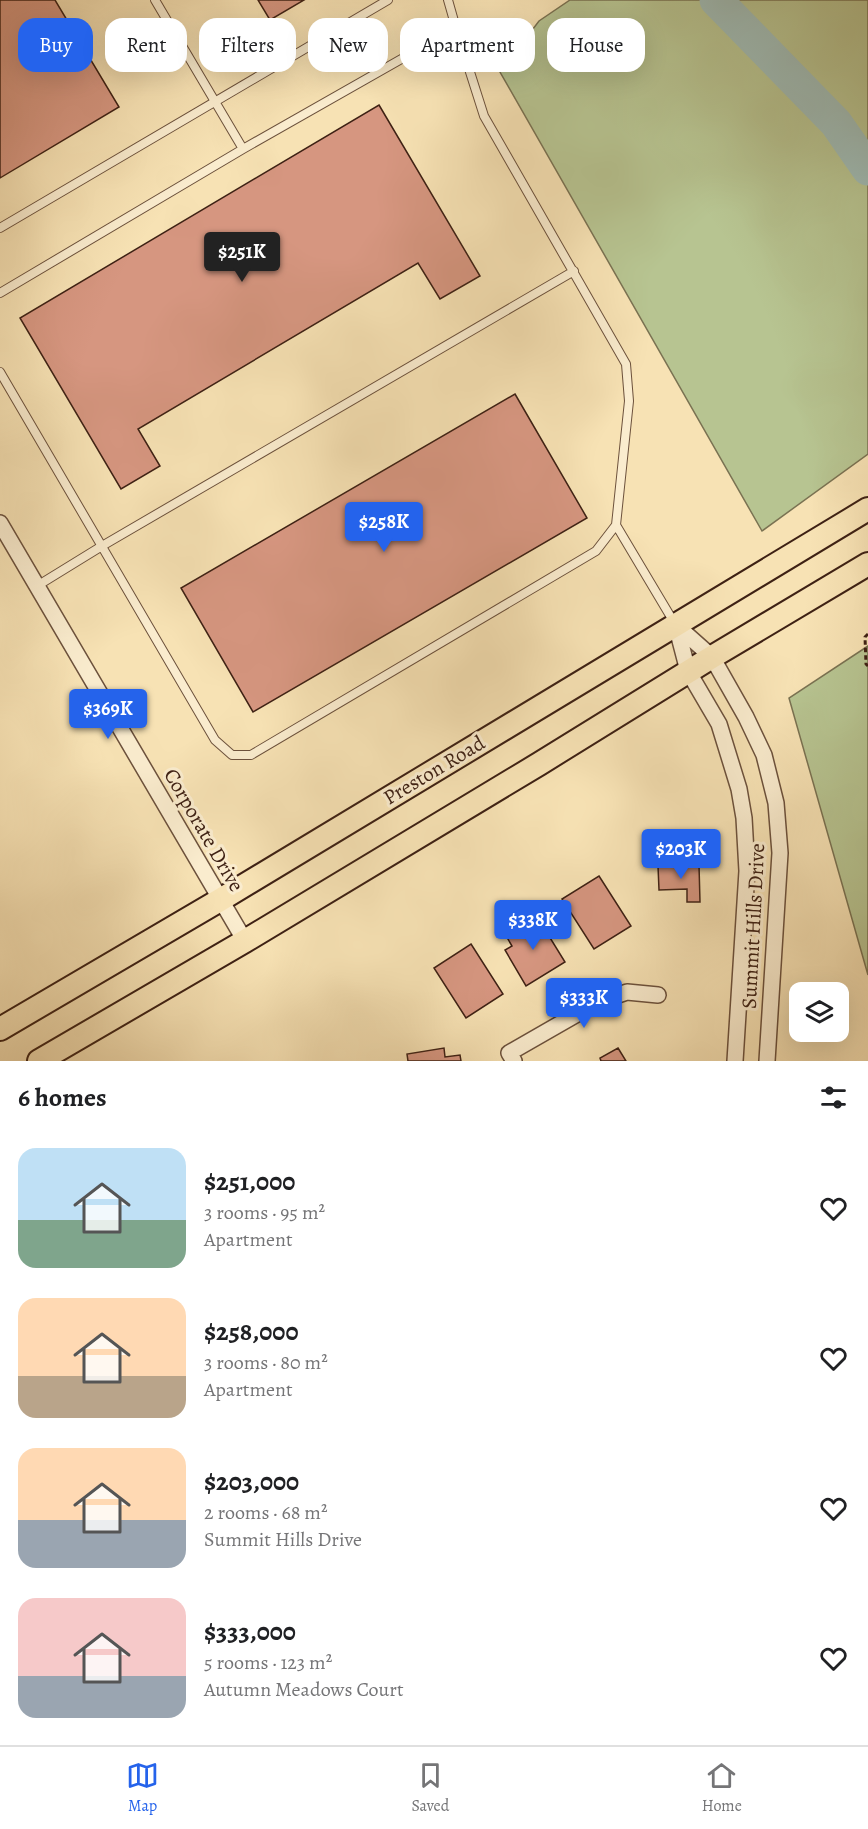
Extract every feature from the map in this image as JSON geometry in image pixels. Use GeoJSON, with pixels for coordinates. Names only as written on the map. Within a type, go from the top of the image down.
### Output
{"type":"FeatureCollection","features":[{"type":"Feature","properties":{"kind":"main road","name":"Preston Road"},"geometry":{"type":"LineString","coordinates":[[0,1029],[220,900],[868,509]]}},
{"type":"Feature","properties":{"kind":"main road"},"geometry":{"type":"LineString","coordinates":[[39,1061],[245,941],[868,564]]}},
{"type":"Feature","properties":{"kind":"street","name":"Corporate Drive"},"geometry":{"type":"LineString","coordinates":[[0,524],[245,941]]}},
{"type":"Feature","properties":{"kind":"street","name":"Summit Hills Drive"},"geometry":{"type":"LineString","coordinates":[[676,625],[712,657],[756,736],[764,755],[776,803],[779,863],[767,1061]]}},
{"type":"Feature","properties":{"kind":"street","name":"Summit Hills Drive"},"geometry":{"type":"LineString","coordinates":[[676,625],[688,671],[719,724],[739,789],[744,818],[747,871],[735,1061]]}},
{"type":"Feature","properties":{"kind":"street"},"geometry":{"type":"LineString","coordinates":[[514,1061],[509,1053],[598,1002],[627,992],[658,995]]}},
{"type":"Feature","properties":{"kind":"lane"},"geometry":{"type":"LineString","coordinates":[[155,0],[243,149]]}},
{"type":"Feature","properties":{"kind":"lane"},"geometry":{"type":"LineString","coordinates":[[0,228],[388,0]]}},
{"type":"Feature","properties":{"kind":"lane"},"geometry":{"type":"LineString","coordinates":[[448,0],[453,18]]}},
{"type":"Feature","properties":{"kind":"lane"},"geometry":{"type":"LineString","coordinates":[[0,292],[400,60]]}},
{"type":"Feature","properties":{"kind":"lane"},"geometry":{"type":"LineString","coordinates":[[0,372],[215,740],[232,755],[251,755],[596,551],[616,525],[629,401],[626,364],[484,116],[470,72]]}},
{"type":"Feature","properties":{"kind":"lane"},"geometry":{"type":"LineString","coordinates":[[37,586],[574,271]]}},
{"type":"Feature","properties":{"kind":"lane"},"geometry":{"type":"LineString","coordinates":[[616,525],[676,625]]}},
{"type":"Feature","properties":{"kind":"path"},"geometry":{"type":"LineString","coordinates":[[868,634],[865,637],[868,666]]}},
{"type":"Feature","properties":{"kind":"green space"},"geometry":{"type":"Polygon","coordinates":[[[570,0],[868,0],[868,454],[762,531],[500,72],[535,72],[535,26],[570,0]]]}},
{"type":"Feature","properties":{"kind":"green space"},"geometry":{"type":"Polygon","coordinates":[[[868,646],[868,975],[789,698],[868,646]]]}},
{"type":"Feature","properties":{"kind":"building"},"geometry":{"type":"Polygon","coordinates":[[[0,0],[55,0],[66,18],[18,18],[18,72],[93,72],[93,64],[119,107],[0,178],[0,0]]]}},
{"type":"Feature","properties":{"kind":"building"},"geometry":{"type":"Polygon","coordinates":[[[258,0],[304,0],[273,18],[269,18],[258,0]]]}},
{"type":"Feature","properties":{"kind":"building"},"geometry":{"type":"Polygon","coordinates":[[[379,105],[480,276],[440,299],[418,263],[138,429],[160,466],[121,489],[20,318],[379,105]]]}},
{"type":"Feature","properties":{"kind":"building"},"geometry":{"type":"Polygon","coordinates":[[[515,394],[587,518],[253,712],[181,588],[515,394]]]}},
{"type":"Feature","properties":{"kind":"building"},"geometry":{"type":"Polygon","coordinates":[[[699,865],[700,902],[687,902],[687,889],[659,890],[658,866],[699,865]]]}},
{"type":"Feature","properties":{"kind":"building"},"geometry":{"type":"Polygon","coordinates":[[[599,876],[631,926],[594,949],[562,899],[599,876]]]}},
{"type":"Feature","properties":{"kind":"building"},"geometry":{"type":"Polygon","coordinates":[[[536,915],[565,962],[526,986],[505,950],[512,946],[505,934],[536,915]]]}},
{"type":"Feature","properties":{"kind":"building"},"geometry":{"type":"Polygon","coordinates":[[[471,944],[503,994],[466,1018],[434,968],[471,944]]]}},
{"type":"Feature","properties":{"kind":"building"},"geometry":{"type":"Polygon","coordinates":[[[444,1048],[445,1057],[460,1055],[461,1061],[408,1061],[407,1054],[444,1048]]]}},
{"type":"Feature","properties":{"kind":"building"},"geometry":{"type":"Polygon","coordinates":[[[618,1048],[626,1061],[601,1061],[600,1058],[618,1048]]]}},
{"type":"Feature","properties":{"kind":"waterway"},"geometry":{"type":"LineString","coordinates":[[716,0],[836,123],[868,169]]}}]}
